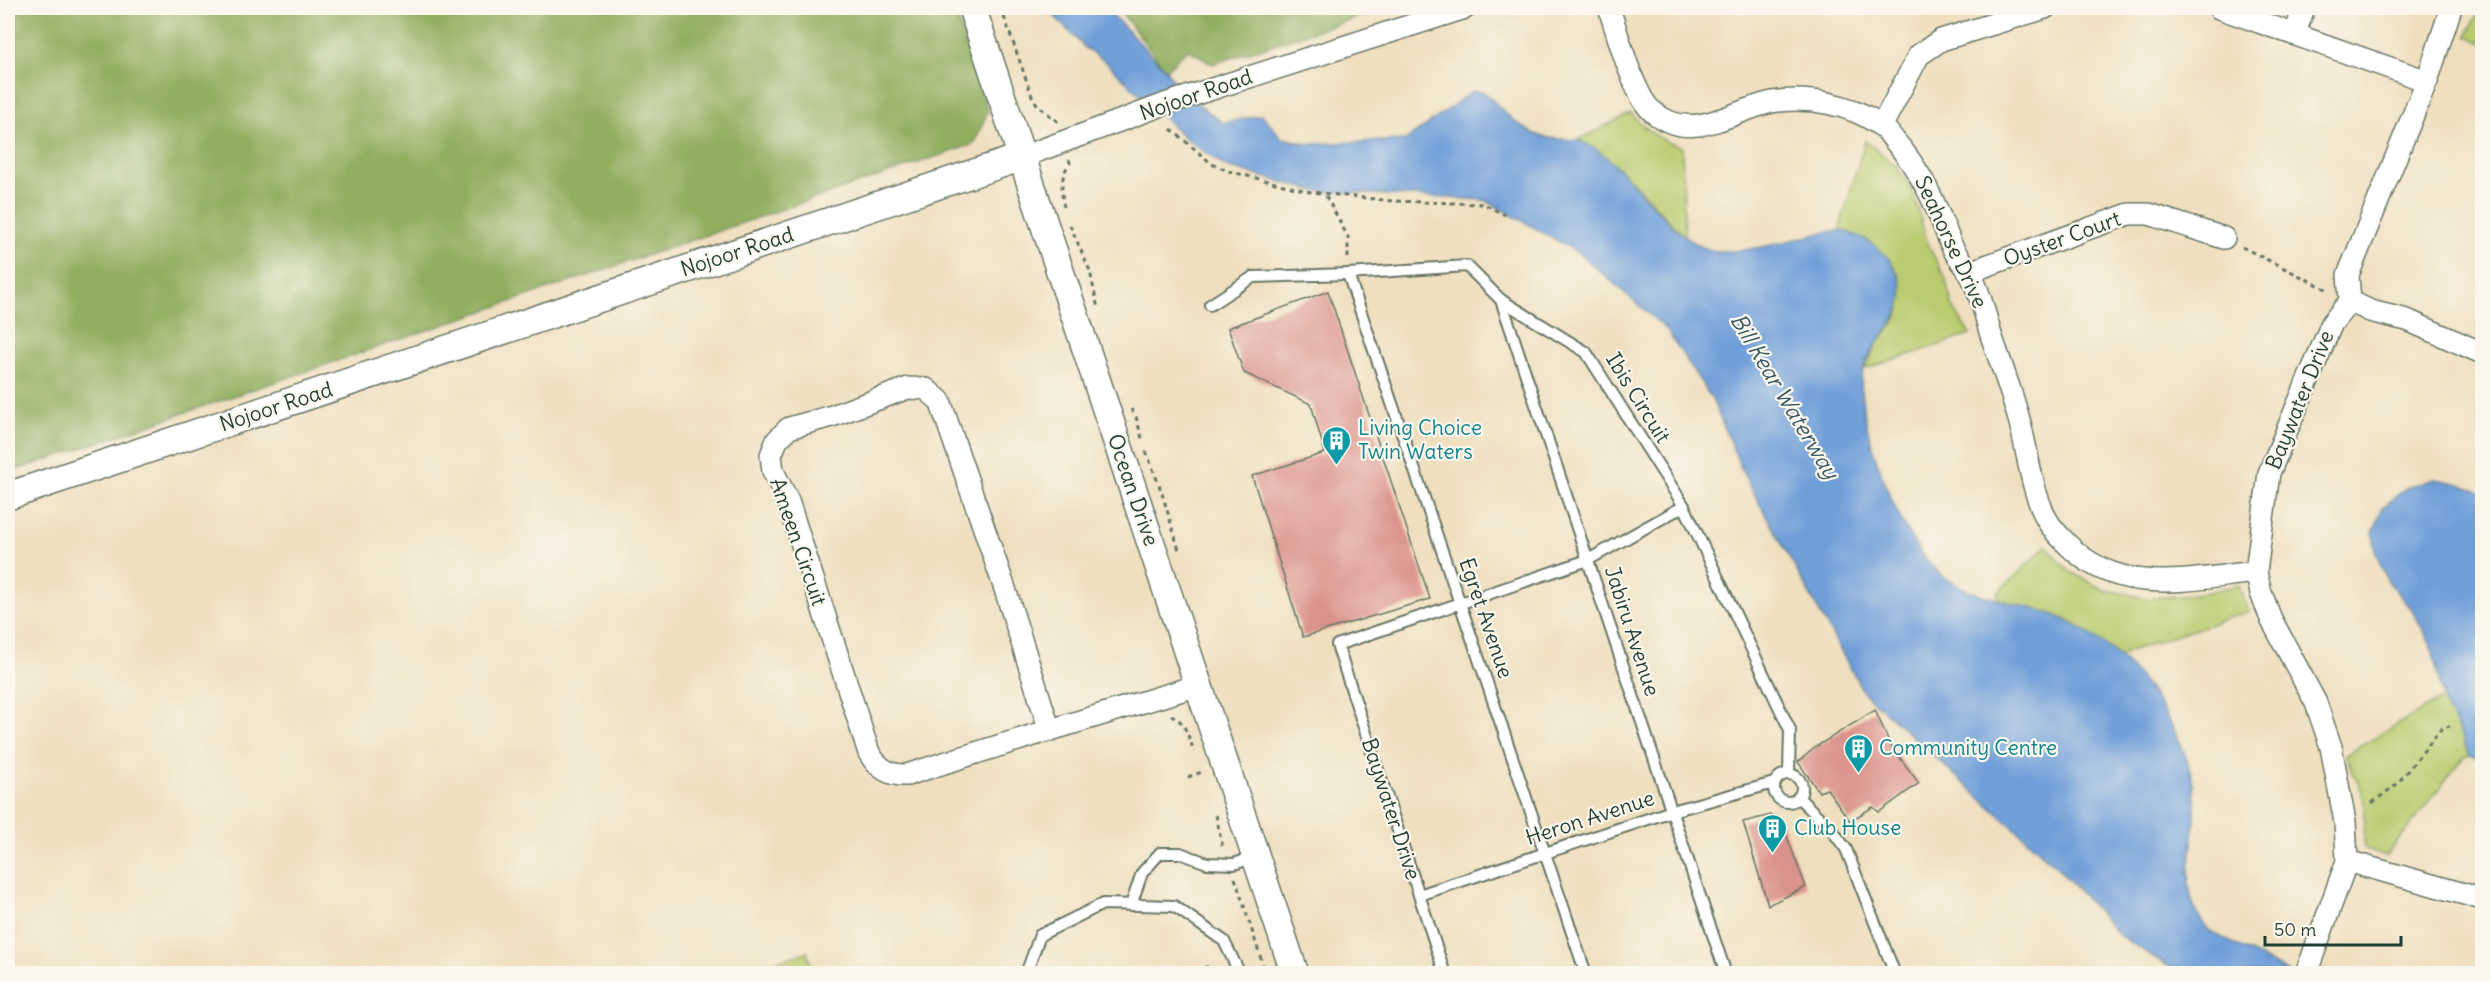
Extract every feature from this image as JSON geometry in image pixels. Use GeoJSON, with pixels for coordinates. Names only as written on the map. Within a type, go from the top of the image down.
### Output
{"type":"FeatureCollection","features":[{"type":"Feature","properties":{"kind":"street","name":"Ocean Drive"},"geometry":{"type":"LineString","coordinates":[[972,8],[1294,974]]}},
{"type":"Feature","properties":{"kind":"street","name":"Nojoor Road"},"geometry":{"type":"LineString","coordinates":[[8,496],[1022,157],[1200,93],[1465,8]]}},
{"type":"Feature","properties":{"kind":"street","name":"Seahorse Drive"},"geometry":{"type":"LineString","coordinates":[[1609,8],[1637,86],[1651,110],[1675,124],[1702,126],[1772,102],[1808,100],[1848,109],[1882,125],[1912,161],[1933,199],[1956,257],[1969,272],[2020,423],[2031,477],[2046,518],[2076,554],[2096,567],[2119,577],[2141,581],[2167,582],[2256,572]]}},
{"type":"Feature","properties":{"kind":"street"},"geometry":{"type":"LineString","coordinates":[[1882,125],[1919,55],[1941,40],[2044,8]]}},
{"type":"Feature","properties":{"kind":"street"},"geometry":{"type":"LineString","coordinates":[[2219,8],[2427,81]]}},
{"type":"Feature","properties":{"kind":"street"},"geometry":{"type":"LineString","coordinates":[[2295,33],[2304,8]]}},
{"type":"Feature","properties":{"kind":"street"},"geometry":{"type":"LineString","coordinates":[[2451,8],[2427,81],[2348,275],[2350,301],[2370,311],[2407,320],[2482,353]]}},
{"type":"Feature","properties":{"kind":"street","name":"Oyster Court"},"geometry":{"type":"LineString","coordinates":[[1969,272],[2129,214],[2149,214],[2224,238]]}},
{"type":"Feature","properties":{"kind":"street","name":"Baywater Drive"},"geometry":{"type":"LineString","coordinates":[[2307,974],[2347,861],[2345,822],[2331,747],[2316,703],[2271,619],[2256,572],[2269,473],[2332,323],[2350,301]]}},
{"type":"Feature","properties":{"kind":"street","name":"Ameen Circuit"},"geometry":{"type":"LineString","coordinates":[[1050,731],[1004,586],[940,401],[926,389],[908,388],[831,416],[796,425],[782,433],[771,455],[773,471],[788,501],[869,753],[875,763],[890,773],[907,774],[999,744],[1050,731],[1199,685]]}},
{"type":"Feature","properties":{"kind":"street"},"geometry":{"type":"LineString","coordinates":[[2347,861],[2482,899]]}},
{"type":"Feature","properties":{"kind":"lane","name":"Ibis Circuit"},"geometry":{"type":"LineString","coordinates":[[1210,305],[1253,278],[1467,266],[1501,300],[1586,352],[1684,506],[1790,730],[1789,773]]}},
{"type":"Feature","properties":{"kind":"lane","name":"Egret Avenue"},"geometry":{"type":"LineString","coordinates":[[1348,274],[1586,974]]}},
{"type":"Feature","properties":{"kind":"lane","name":"Jabiru Avenue"},"geometry":{"type":"LineString","coordinates":[[1501,300],[1726,974]]}},
{"type":"Feature","properties":{"kind":"lane"},"geometry":{"type":"LineString","coordinates":[[1460,603],[1588,560],[1684,506]]}},
{"type":"Feature","properties":{"kind":"lane","name":"Baywater Drive"},"geometry":{"type":"LineString","coordinates":[[1445,974],[1337,645],[1460,603]]}},
{"type":"Feature","properties":{"kind":"lane"},"geometry":{"type":"LineString","coordinates":[[1794,774],[1801,782],[1802,790],[1798,797],[1790,802],[1780,800],[1775,794],[1774,783],[1779,776],[1794,774]]}},
{"type":"Feature","properties":{"kind":"lane","name":"Heron Avenue"},"geometry":{"type":"LineString","coordinates":[[1419,895],[1672,811],[1774,783]]}},
{"type":"Feature","properties":{"kind":"lane"},"geometry":{"type":"LineString","coordinates":[[1798,797],[1832,830],[1846,849],[1895,974]]}},
{"type":"Feature","properties":{"kind":"lane"},"geometry":{"type":"LineString","coordinates":[[1131,905],[1142,873],[1160,853],[1180,853],[1207,863],[1228,864],[1255,856]]}},
{"type":"Feature","properties":{"kind":"lane"},"geometry":{"type":"LineString","coordinates":[[1026,974],[1040,935],[1103,904],[1174,906],[1224,941],[1240,974]]}},
{"type":"Feature","properties":{"kind":"path"},"geometry":{"type":"LineString","coordinates":[[1001,8],[1032,96],[1038,106],[1057,121],[1070,163],[1061,193],[1065,210]]}},
{"type":"Feature","properties":{"kind":"path"},"geometry":{"type":"LineString","coordinates":[[1171,129],[1212,164],[1228,171],[1326,196],[1484,204],[1505,215]]}},
{"type":"Feature","properties":{"kind":"path"},"geometry":{"type":"LineString","coordinates":[[1326,196],[1348,237],[1348,274]]}},
{"type":"Feature","properties":{"kind":"path"},"geometry":{"type":"LineString","coordinates":[[1068,220],[1090,271],[1100,317]]}},
{"type":"Feature","properties":{"kind":"path"},"geometry":{"type":"LineString","coordinates":[[2224,238],[2350,301]]}},
{"type":"Feature","properties":{"kind":"path"},"geometry":{"type":"LineString","coordinates":[[1127,402],[1136,417],[1181,559]]}},
{"type":"Feature","properties":{"kind":"path"},"geometry":{"type":"LineString","coordinates":[[1164,696],[1169,714],[1180,719],[1186,726],[1188,738],[1205,781]]}},
{"type":"Feature","properties":{"kind":"path"},"geometry":{"type":"LineString","coordinates":[[2372,802],[2397,784],[2442,728],[2450,726]]}},
{"type":"Feature","properties":{"kind":"path"},"geometry":{"type":"LineString","coordinates":[[1188,777],[1202,772]]}},
{"type":"Feature","properties":{"kind":"path"},"geometry":{"type":"LineString","coordinates":[[1214,809],[1220,843],[1244,903],[1266,974]]}},
{"type":"Feature","properties":{"kind":"green space"},"geometry":{"type":"Polygon","coordinates":[[[8,8],[954,8],[988,111],[974,144],[8,473],[8,8]]]}},
{"type":"Feature","properties":{"kind":"green space"},"geometry":{"type":"Polygon","coordinates":[[[1118,8],[1386,8],[1213,64],[1188,49],[1166,70],[1118,8]]]}},
{"type":"Feature","properties":{"kind":"green space"},"geometry":{"type":"Polygon","coordinates":[[[2482,8],[2482,43],[2467,36],[2482,8]]]}},
{"type":"Feature","properties":{"kind":"green space"},"geometry":{"type":"Polygon","coordinates":[[[1631,113],[1654,134],[1682,147],[1685,237],[1617,166],[1578,140],[1631,113]]]}},
{"type":"Feature","properties":{"kind":"green space"},"geometry":{"type":"Polygon","coordinates":[[[1865,141],[1896,166],[1912,190],[1929,247],[1945,277],[1952,305],[1970,335],[1865,369],[1877,343],[1893,325],[1900,309],[1902,285],[1888,258],[1867,240],[1841,231],[1841,223],[1865,141]]]}},
{"type":"Feature","properties":{"kind":"green space"},"geometry":{"type":"Polygon","coordinates":[[[2046,546],[2069,571],[2104,590],[2149,598],[2195,595],[2238,585],[2249,611],[2127,652],[2119,657],[2089,634],[2052,614],[1999,600],[1997,594],[2046,546]]]}},
{"type":"Feature","properties":{"kind":"green space"},"geometry":{"type":"Polygon","coordinates":[[[2443,698],[2470,755],[2464,757],[2386,856],[2364,848],[2365,808],[2362,791],[2345,755],[2443,698]]]}},
{"type":"Feature","properties":{"kind":"green space"},"geometry":{"type":"Polygon","coordinates":[[[807,952],[813,973],[736,973],[807,952]]]}},
{"type":"Feature","properties":{"kind":"water","name":"Bill Kear Waterway"},"geometry":{"type":"Polygon","coordinates":[[[1047,8],[1106,8],[1166,70],[1178,88],[1223,123],[1262,115],[1282,138],[1309,144],[1406,140],[1473,91],[1484,92],[1524,128],[1549,138],[1580,141],[1598,151],[1628,178],[1664,218],[1691,241],[1705,248],[1718,251],[1751,249],[1823,232],[1843,231],[1879,249],[1888,258],[1899,277],[1902,293],[1900,307],[1893,321],[1867,361],[1862,377],[1862,401],[1880,470],[1894,506],[1908,532],[1933,567],[1955,584],[1981,595],[2061,618],[2086,631],[2132,668],[2168,719],[2189,766],[2195,798],[2195,816],[2189,884],[2198,915],[2210,931],[2289,973],[2179,973],[2120,936],[2056,866],[1864,693],[1744,475],[1712,399],[1666,329],[1579,253],[1485,200],[1316,191],[1226,167],[1185,138],[1105,61],[1086,49],[1047,8]]]}},
{"type":"Feature","properties":{"kind":"water"},"geometry":{"type":"Polygon","coordinates":[[[2435,479],[2460,484],[2482,493],[2482,761],[2470,755],[2445,707],[2431,644],[2413,612],[2388,581],[2376,553],[2373,533],[2382,508],[2406,488],[2435,479]]]}},
{"type":"Feature","properties":{"kind":"building","name":"Living Choice Twin Waters"},"geometry":{"type":"Polygon","coordinates":[[[1328,291],[1430,599],[1303,637],[1252,476],[1325,453],[1311,404],[1244,373],[1228,328],[1328,291]]]}},
{"type":"Feature","properties":{"kind":"building","name":"Community Centre"},"geometry":{"type":"Polygon","coordinates":[[[1875,710],[1891,746],[1919,783],[1879,812],[1873,807],[1850,821],[1827,789],[1819,792],[1798,762],[1817,746],[1875,710]]]}},
{"type":"Feature","properties":{"kind":"building","name":"Club House"},"geometry":{"type":"Polygon","coordinates":[[[1771,815],[1780,818],[1806,887],[1768,905],[1743,822],[1771,815]]]}},
{"type":"Feature","properties":{"kind":"building"},"geometry":{"type":"Polygon","coordinates":[[[1207,966],[1208,973],[1216,968],[1218,974],[1187,974],[1207,966]]]}},
{"type":"Feature","properties":{"kind":"place","name":"Living Choice Twin Waters"},"geometry":{"type":"Point","coordinates":[1337,466]}},
{"type":"Feature","properties":{"kind":"place","name":"Community Centre"},"geometry":{"type":"Point","coordinates":[1858,774]}},
{"type":"Feature","properties":{"kind":"place","name":"Club House"},"geometry":{"type":"Point","coordinates":[1773,854]}}]}
